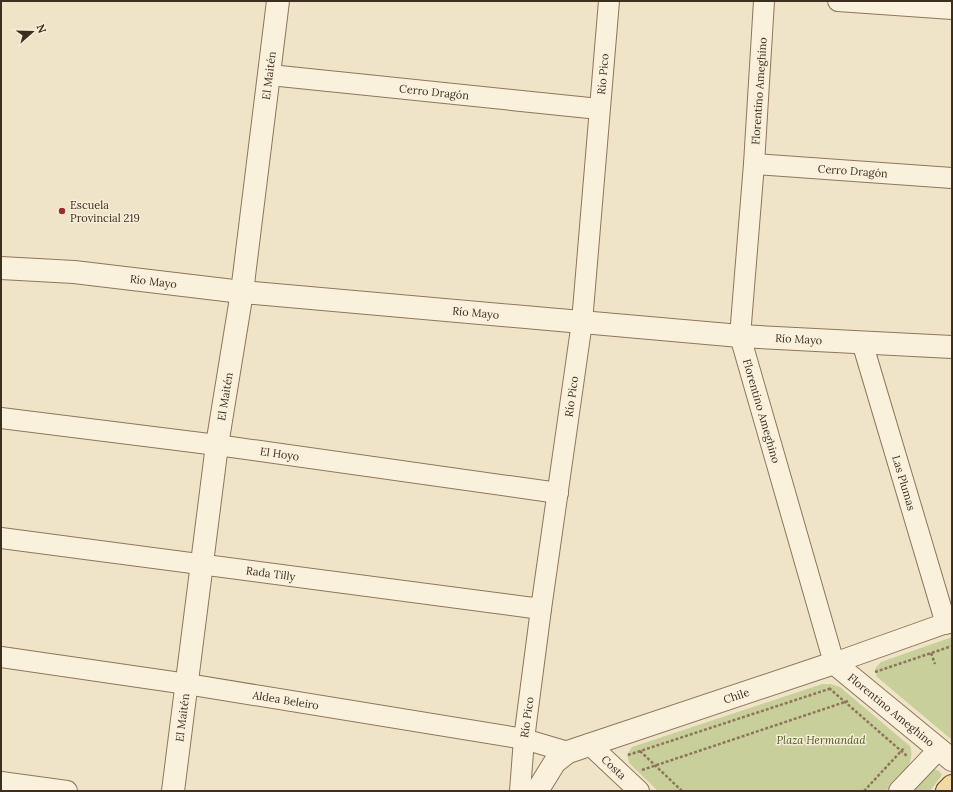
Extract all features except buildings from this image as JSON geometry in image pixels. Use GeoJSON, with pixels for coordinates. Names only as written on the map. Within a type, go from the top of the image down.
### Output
{"type":"FeatureCollection","features":[{"type":"Feature","properties":{"kind":"main road"},"geometry":{"type":"LineString","coordinates":[[947,791],[952,786]]}},
{"type":"Feature","properties":{"kind":"street","name":"El Maitén"},"geometry":{"type":"LineString","coordinates":[[173,791],[217,445],[242,292],[278,1]]}},
{"type":"Feature","properties":{"kind":"street","name":"Río Pico"},"geometry":{"type":"LineString","coordinates":[[520,791],[524,739],[541,609],[582,322],[609,1]]}},
{"type":"Feature","properties":{"kind":"street","name":"Florentino Ameghino"},"geometry":{"type":"LineString","coordinates":[[764,1],[754,164],[740,336],[834,663],[945,754]]}},
{"type":"Feature","properties":{"kind":"street"},"geometry":{"type":"LineString","coordinates":[[838,1],[952,9]]}},
{"type":"Feature","properties":{"kind":"street","name":"Cerro Dragón"},"geometry":{"type":"LineString","coordinates":[[270,75],[599,109]]}},
{"type":"Feature","properties":{"kind":"street","name":"Cerro Dragón"},"geometry":{"type":"LineString","coordinates":[[754,164],[952,178]]}},
{"type":"Feature","properties":{"kind":"street","name":"Río Mayo"},"geometry":{"type":"LineString","coordinates":[[1,268],[74,272],[242,292],[740,336],[952,347]]}},
{"type":"Feature","properties":{"kind":"street","name":"Las Plumas"},"geometry":{"type":"LineString","coordinates":[[862,342],[949,623]]}},
{"type":"Feature","properties":{"kind":"street","name":"El Hoyo"},"geometry":{"type":"LineString","coordinates":[[1,418],[217,445],[558,493]]}},
{"type":"Feature","properties":{"kind":"street","name":"Rada Tilly"},"geometry":{"type":"LineString","coordinates":[[1,538],[541,609]]}},
{"type":"Feature","properties":{"kind":"street","name":"Chile"},"geometry":{"type":"LineString","coordinates":[[537,791],[555,762],[568,752],[949,623]]}},
{"type":"Feature","properties":{"kind":"street","name":"Aldea Beleiro"},"geometry":{"type":"LineString","coordinates":[[1,657],[187,684],[524,739],[568,752]]}},
{"type":"Feature","properties":{"kind":"street","name":"Costa"},"geometry":{"type":"LineString","coordinates":[[589,744],[639,791]]}},
{"type":"Feature","properties":{"kind":"street"},"geometry":{"type":"LineString","coordinates":[[899,791],[920,768],[945,754]]}},
{"type":"Feature","properties":{"kind":"street"},"geometry":{"type":"LineString","coordinates":[[1,782],[67,791]]}},
{"type":"Feature","properties":{"kind":"path"},"geometry":{"type":"LineString","coordinates":[[623,776],[845,702],[863,687],[952,646]]}},
{"type":"Feature","properties":{"kind":"path"},"geometry":{"type":"LineString","coordinates":[[809,671],[920,768]]}},
{"type":"Feature","properties":{"kind":"path"},"geometry":{"type":"LineString","coordinates":[[608,762],[829,689],[863,687]]}},
{"type":"Feature","properties":{"kind":"path"},"geometry":{"type":"LineString","coordinates":[[864,791],[919,732]]}},
{"type":"Feature","properties":{"kind":"path"},"geometry":{"type":"LineString","coordinates":[[621,733],[682,791]]}},
{"type":"Feature","properties":{"kind":"green space"},"geometry":{"type":"Polygon","coordinates":[[[952,637],[952,740],[877,677],[875,669],[881,662],[952,637]]]}},
{"type":"Feature","properties":{"kind":"green space","name":"Plaza Hermandad"},"geometry":{"type":"Polygon","coordinates":[[[822,684],[831,684],[840,687],[910,746],[911,759],[909,765],[901,776],[886,791],[658,791],[629,763],[627,754],[632,747],[822,684]]]}},
{"type":"Feature","properties":{"kind":"green space"},"geometry":{"type":"Polygon","coordinates":[[[932,768],[939,771],[942,775],[930,791],[907,791],[932,768]]]}},
{"type":"Feature","properties":{"kind":"place","name":"Escuela Provincial 219"},"geometry":{"type":"Point","coordinates":[62,211]}}]}
